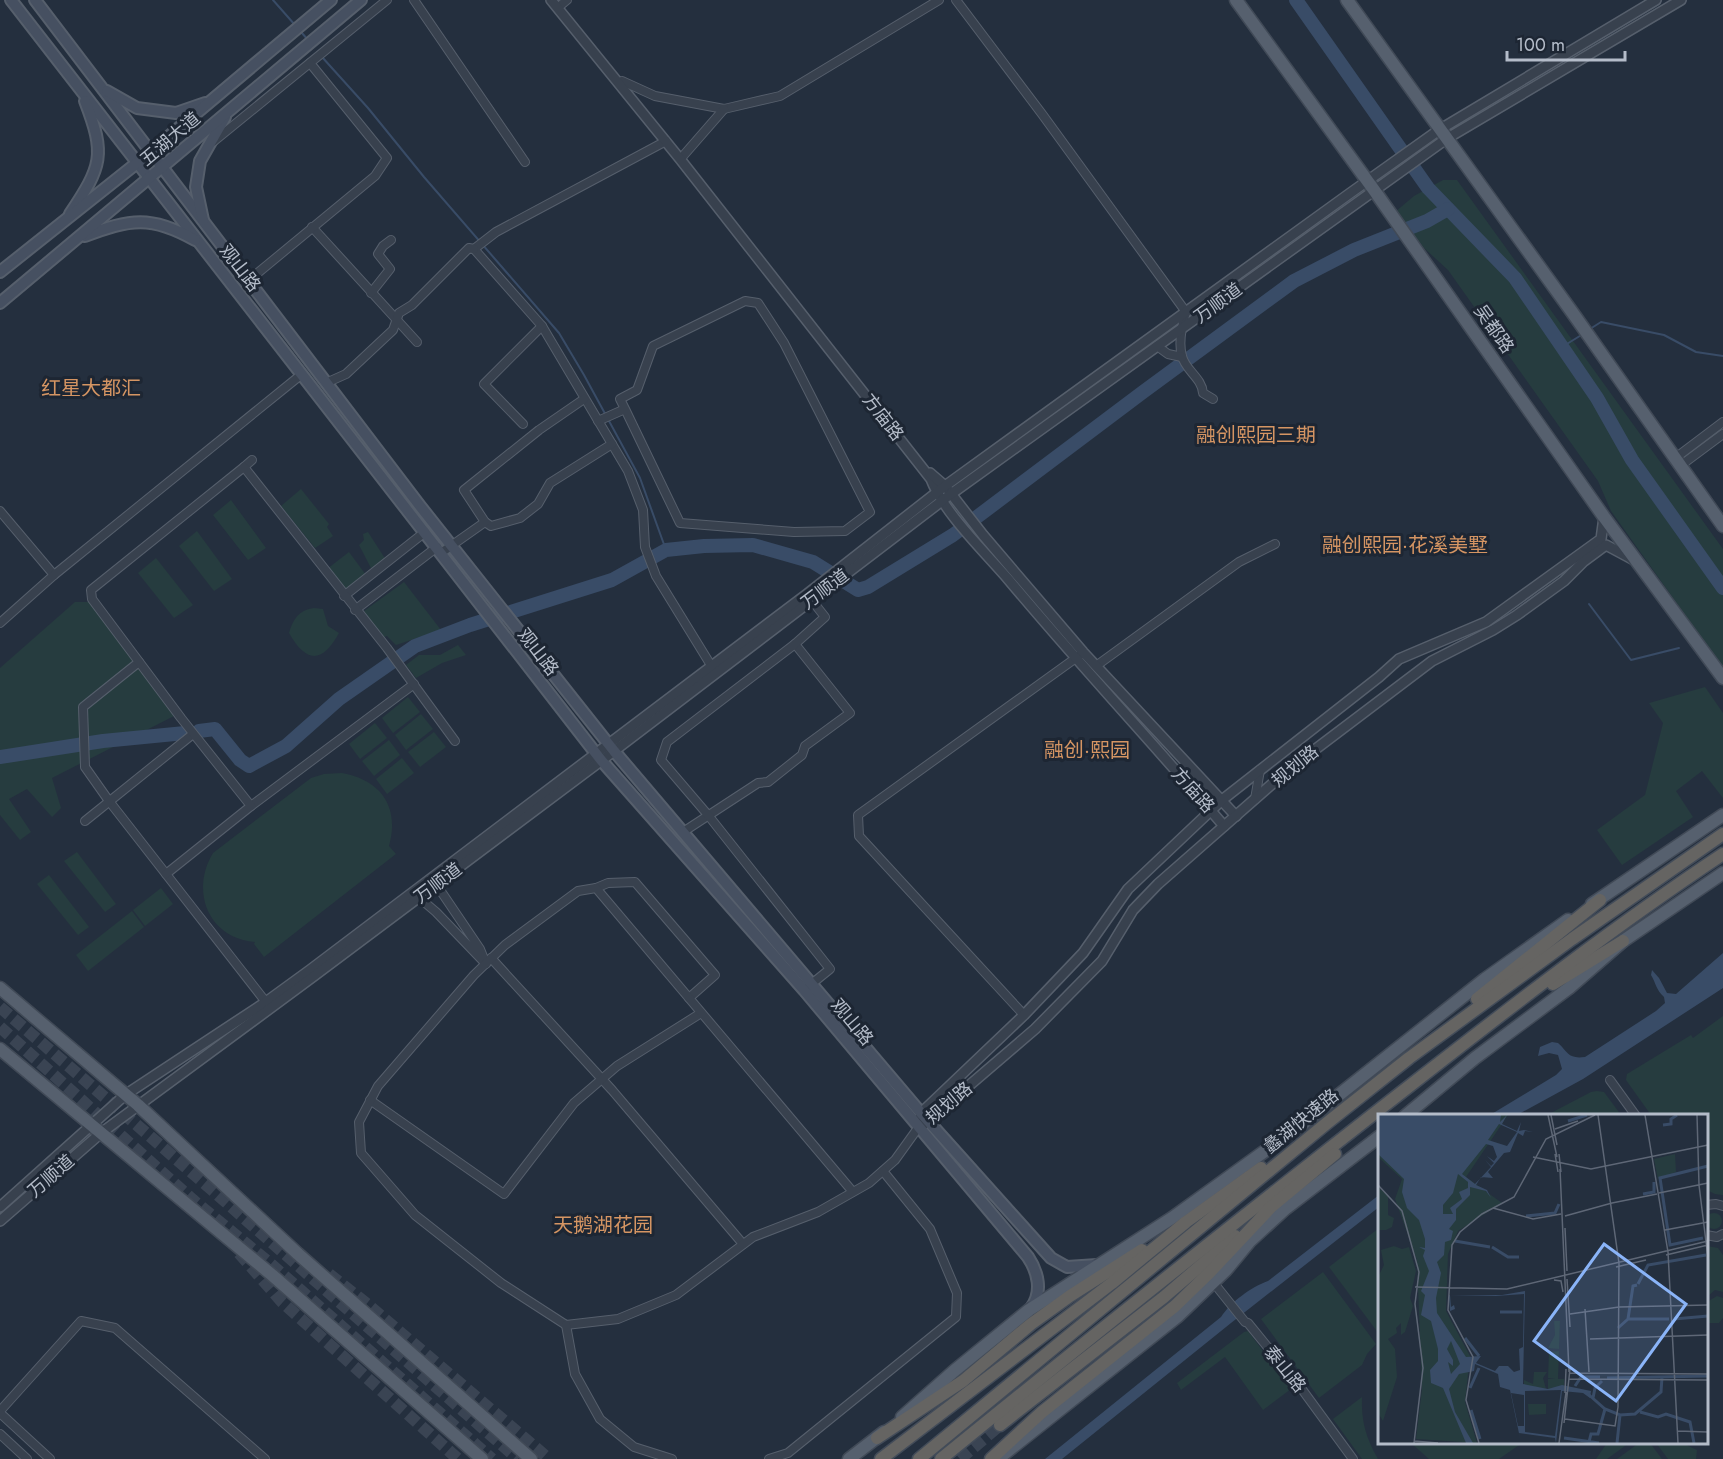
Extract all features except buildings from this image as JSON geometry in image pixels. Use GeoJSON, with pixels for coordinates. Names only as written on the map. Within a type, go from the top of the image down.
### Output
{"type":"FeatureCollection","features":[{"type":"Feature","properties":{"kind":"highway","name":"蠡湖快速路"},"geometry":{"type":"LineString","coordinates":[[920,1459],[1409,1058],[1572,939],[1723,834]]}},
{"type":"Feature","properties":{"kind":"highway"},"geometry":{"type":"LineString","coordinates":[[941,1459],[1204,1247],[1460,1046],[1571,961],[1723,854]]}},
{"type":"Feature","properties":{"kind":"highway"},"geometry":{"type":"LineString","coordinates":[[1409,1058],[1600,900]]}},
{"type":"Feature","properties":{"kind":"highway"},"geometry":{"type":"LineString","coordinates":[[1460,1046],[1623,941]]}},
{"type":"Feature","properties":{"kind":"highway"},"geometry":{"type":"LineString","coordinates":[[1385,1114],[1404,1099],[1441,1061]]}},
{"type":"Feature","properties":{"kind":"highway"},"geometry":{"type":"LineString","coordinates":[[1000,1425],[1164,1297],[1378,1119]]}},
{"type":"Feature","properties":{"kind":"highway"},"geometry":{"type":"LineString","coordinates":[[877,1438],[963,1381],[1031,1324],[1070,1296],[1186,1222],[1327,1123]]}},
{"type":"Feature","properties":{"kind":"highway"},"geometry":{"type":"LineString","coordinates":[[991,1459],[1042,1412],[1175,1306],[1271,1207]]}},
{"type":"Feature","properties":{"kind":"highway"},"geometry":{"type":"LineString","coordinates":[[881,1459],[1112,1283],[1186,1222]]}},
{"type":"Feature","properties":{"kind":"main road","name":"观山路"},"geometry":{"type":"LineString","coordinates":[[11,0],[599,757],[1051,1258],[1067,1267],[1097,1265]]}},
{"type":"Feature","properties":{"kind":"main road","name":"观山路"},"geometry":{"type":"LineString","coordinates":[[35,0],[326,383],[522,636],[808,987],[918,1128],[1036,1268],[1038,1300],[1029,1310]]}},
{"type":"Feature","properties":{"kind":"main road","name":"五湖大道"},"geometry":{"type":"LineString","coordinates":[[0,272],[63,224],[331,0]]}},
{"type":"Feature","properties":{"kind":"main road","name":"五湖大道"},"geometry":{"type":"LineString","coordinates":[[0,303],[361,0]]}},
{"type":"Feature","properties":{"kind":"main road","name":"吴都路"},"geometry":{"type":"LineString","coordinates":[[1236,0],[1376,182],[1396,220],[1604,517],[1723,678]]}},
{"type":"Feature","properties":{"kind":"main road"},"geometry":{"type":"LineString","coordinates":[[1347,0],[1723,526]]}},
{"type":"Feature","properties":{"kind":"main road"},"geometry":{"type":"LineString","coordinates":[[101,88],[137,108],[176,113],[211,100]]}},
{"type":"Feature","properties":{"kind":"main road"},"geometry":{"type":"LineString","coordinates":[[63,224],[93,176],[99,159],[99,143],[81,90]]}},
{"type":"Feature","properties":{"kind":"main road"},"geometry":{"type":"LineString","coordinates":[[204,223],[196,187],[200,161],[228,111]]}},
{"type":"Feature","properties":{"kind":"main road"},"geometry":{"type":"LineString","coordinates":[[76,240],[110,226],[142,220],[173,227],[200,242]]}},
{"type":"Feature","properties":{"kind":"main road"},"geometry":{"type":"LineString","coordinates":[[849,1459],[1029,1310],[1172,1218],[1300,1125],[1525,949],[1723,815]]}},
{"type":"Feature","properties":{"kind":"main road"},"geometry":{"type":"LineString","coordinates":[[1408,1114],[1475,1058],[1569,988],[1623,941],[1723,873]]}},
{"type":"Feature","properties":{"kind":"main road"},"geometry":{"type":"LineString","coordinates":[[0,988],[138,1105],[298,1254],[531,1459]]}},
{"type":"Feature","properties":{"kind":"main road"},"geometry":{"type":"LineString","coordinates":[[0,1049],[272,1275],[482,1459]]}},
{"type":"Feature","properties":{"kind":"main road"},"geometry":{"type":"LineString","coordinates":[[997,1459],[1164,1328],[1227,1270],[1250,1241],[1285,1209],[1378,1138]]}},
{"type":"Feature","properties":{"kind":"street"},"geometry":{"type":"LineString","coordinates":[[209,145],[387,0]]}},
{"type":"Feature","properties":{"kind":"street"},"geometry":{"type":"LineString","coordinates":[[414,0],[525,162]]}},
{"type":"Feature","properties":{"kind":"street","name":"方庙路"},"geometry":{"type":"LineString","coordinates":[[551,0],[666,141],[931,478],[939,497],[956,518],[979,538],[1236,816]]}},
{"type":"Feature","properties":{"kind":"street"},"geometry":{"type":"LineString","coordinates":[[622,81],[654,96],[724,109],[780,96],[939,0]]}},
{"type":"Feature","properties":{"kind":"street"},"geometry":{"type":"LineString","coordinates":[[956,0],[1186,312],[1181,328],[1182,357],[1203,386],[1203,393],[1213,399]]}},
{"type":"Feature","properties":{"kind":"street","name":"万顺道"},"geometry":{"type":"LineString","coordinates":[[611,748],[712,667],[828,583],[1186,312],[1376,182],[1434,147],[1443,134],[1656,0]]}},
{"type":"Feature","properties":{"kind":"street","name":"万顺道"},"geometry":{"type":"LineString","coordinates":[[948,490],[1157,346],[1376,182],[1426,139],[1443,134],[1681,0]]}},
{"type":"Feature","properties":{"kind":"street","name":"方庙路"},"geometry":{"type":"LineString","coordinates":[[562,2],[933,477],[948,490],[964,511],[979,538],[1075,658],[1224,826]]}},
{"type":"Feature","properties":{"kind":"street"},"geometry":{"type":"LineString","coordinates":[[248,281],[375,176],[387,158],[310,63]]}},
{"type":"Feature","properties":{"kind":"street"},"geometry":{"type":"LineString","coordinates":[[683,156],[724,109]]}},
{"type":"Feature","properties":{"kind":"street"},"geometry":{"type":"LineString","coordinates":[[326,383],[346,374],[393,330],[399,313],[412,305],[469,248],[476,248],[496,232],[666,141]]}},
{"type":"Feature","properties":{"kind":"street"},"geometry":{"type":"LineString","coordinates":[[312,227],[417,342]]}},
{"type":"Feature","properties":{"kind":"street"},"geometry":{"type":"LineString","coordinates":[[371,293],[390,269],[378,254],[382,246],[391,240]]}},
{"type":"Feature","properties":{"kind":"street"},"geometry":{"type":"LineString","coordinates":[[476,248],[542,326],[584,399],[600,420],[628,471],[643,510],[645,547],[656,576],[712,667]]}},
{"type":"Feature","properties":{"kind":"street"},"geometry":{"type":"LineString","coordinates":[[745,301],[758,303],[784,343],[870,512],[845,531],[795,532],[680,523],[625,409],[620,399],[637,390],[652,346],[745,301]]}},
{"type":"Feature","properties":{"kind":"street"},"geometry":{"type":"LineString","coordinates":[[523,424],[484,384],[542,326]]}},
{"type":"Feature","properties":{"kind":"street"},"geometry":{"type":"LineString","coordinates":[[1157,346],[1168,354],[1182,357]]}},
{"type":"Feature","properties":{"kind":"street"},"geometry":{"type":"LineString","coordinates":[[0,623],[54,575],[302,374]]}},
{"type":"Feature","properties":{"kind":"street"},"geometry":{"type":"LineString","coordinates":[[584,399],[540,430],[464,490],[485,522],[491,526],[520,518],[538,504],[550,483],[612,444]]}},
{"type":"Feature","properties":{"kind":"street"},"geometry":{"type":"LineString","coordinates":[[600,420],[625,409]]}},
{"type":"Feature","properties":{"kind":"street"},"geometry":{"type":"LineString","coordinates":[[1677,463],[1723,422]]}},
{"type":"Feature","properties":{"kind":"street"},"geometry":{"type":"LineString","coordinates":[[1677,463],[1723,434]]}},
{"type":"Feature","properties":{"kind":"street"},"geometry":{"type":"LineString","coordinates":[[251,806],[138,662],[92,599],[91,590],[252,460]]}},
{"type":"Feature","properties":{"kind":"street"},"geometry":{"type":"LineString","coordinates":[[244,467],[387,648],[455,741]]}},
{"type":"Feature","properties":{"kind":"street"},"geometry":{"type":"LineString","coordinates":[[0,511],[54,575]]}},
{"type":"Feature","properties":{"kind":"street","name":"规划路"},"geometry":{"type":"LineString","coordinates":[[918,1128],[925,1117],[1083,953],[1128,890],[1222,800],[1399,659],[1486,622],[1592,546],[1601,538],[1604,517]]}},
{"type":"Feature","properties":{"kind":"street"},"geometry":{"type":"LineString","coordinates":[[355,610],[439,550],[451,546],[485,522]]}},
{"type":"Feature","properties":{"kind":"street"},"geometry":{"type":"LineString","coordinates":[[344,596],[425,532]]}},
{"type":"Feature","properties":{"kind":"street"},"geometry":{"type":"LineString","coordinates":[[1096,666],[1239,562],[1275,544]]}},
{"type":"Feature","properties":{"kind":"street","name":"规划路"},"geometry":{"type":"LineString","coordinates":[[925,1117],[1043,1020],[1102,961],[1133,910],[1158,884],[1288,770],[1432,661],[1517,615],[1564,581],[1583,562],[1606,545],[1636,561]]}},
{"type":"Feature","properties":{"kind":"street"},"geometry":{"type":"LineString","coordinates":[[808,987],[830,969],[708,815],[661,760],[667,741],[795,644],[825,617],[809,597]]}},
{"type":"Feature","properties":{"kind":"street","name":"万顺道"},"geometry":{"type":"LineString","coordinates":[[0,1221],[101,1133],[809,597]]}},
{"type":"Feature","properties":{"kind":"street"},"geometry":{"type":"LineString","coordinates":[[683,832],[758,783],[768,782],[802,755],[805,746],[850,713],[795,644]]}},
{"type":"Feature","properties":{"kind":"street"},"geometry":{"type":"LineString","coordinates":[[1024,1015],[859,836],[858,815],[1083,652]]}},
{"type":"Feature","properties":{"kind":"street"},"geometry":{"type":"LineString","coordinates":[[138,662],[83,707],[84,766],[268,1005]]}},
{"type":"Feature","properties":{"kind":"street"},"geometry":{"type":"LineString","coordinates":[[166,874],[251,806],[414,684]]}},
{"type":"Feature","properties":{"kind":"street"},"geometry":{"type":"LineString","coordinates":[[85,820],[193,734]]}},
{"type":"Feature","properties":{"kind":"street"},"geometry":{"type":"LineString","coordinates":[[1255,799],[1260,770]]}},
{"type":"Feature","properties":{"kind":"street"},"geometry":{"type":"LineString","coordinates":[[434,880],[488,961]]}},
{"type":"Feature","properties":{"kind":"street"},"geometry":{"type":"LineString","coordinates":[[689,998],[715,975],[635,882],[608,883],[578,891],[505,945],[488,961],[378,1086],[359,1122],[360,1153],[416,1215],[501,1282],[566,1324],[618,1319],[676,1295],[753,1237],[818,1212],[869,1183],[895,1160],[918,1128]]}},
{"type":"Feature","properties":{"kind":"street"},"geometry":{"type":"LineString","coordinates":[[596,888],[853,1192]]}},
{"type":"Feature","properties":{"kind":"street"},"geometry":{"type":"LineString","coordinates":[[416,894],[488,961],[601,1079],[650,1133],[743,1244]]}},
{"type":"Feature","properties":{"kind":"street","name":"万顺道"},"geometry":{"type":"LineString","coordinates":[[0,1207],[125,1095],[268,1005]]}},
{"type":"Feature","properties":{"kind":"street"},"geometry":{"type":"LineString","coordinates":[[370,1100],[504,1194],[574,1103],[616,1066],[701,1013]]}},
{"type":"Feature","properties":{"kind":"street"},"geometry":{"type":"LineString","coordinates":[[1610,1080],[1635,1114]]}},
{"type":"Feature","properties":{"kind":"street"},"geometry":{"type":"LineString","coordinates":[[769,1459],[788,1453],[956,1317],[957,1293],[930,1229],[883,1171]]}},
{"type":"Feature","properties":{"kind":"street"},"geometry":{"type":"LineString","coordinates":[[1708,1205],[1723,1206]]}},
{"type":"Feature","properties":{"kind":"street"},"geometry":{"type":"LineString","coordinates":[[1708,1235],[1718,1237],[1723,1234]]}},
{"type":"Feature","properties":{"kind":"street","name":"泰山路"},"geometry":{"type":"LineString","coordinates":[[1213,1282],[1301,1388],[1353,1459]]}},
{"type":"Feature","properties":{"kind":"street"},"geometry":{"type":"LineString","coordinates":[[50,1459],[0,1412],[81,1321],[116,1328],[265,1459]]}},
{"type":"Feature","properties":{"kind":"street"},"geometry":{"type":"LineString","coordinates":[[566,1324],[575,1374],[600,1419],[634,1447],[672,1459]]}},
{"type":"Feature","properties":{"kind":"street"},"geometry":{"type":"LineString","coordinates":[[0,1434],[27,1459]]}},
{"type":"Feature","properties":{"kind":"green space"},"geometry":{"type":"Polygon","coordinates":[[[1443,180],[1457,180],[1723,549],[1723,668],[1611,511],[1598,481],[1448,270],[1424,248],[1395,212],[1414,196],[1443,180]]]}},
{"type":"Feature","properties":{"kind":"green space"},"geometry":{"type":"Polygon","coordinates":[[[301,489],[329,524],[327,527],[333,536],[315,548],[281,506],[301,489]]]}},
{"type":"Feature","properties":{"kind":"green space"},"geometry":{"type":"Polygon","coordinates":[[[231,500],[266,548],[248,560],[213,515],[231,500]]]}},
{"type":"Feature","properties":{"kind":"green space"},"geometry":{"type":"Polygon","coordinates":[[[197,531],[232,579],[214,591],[179,546],[197,531]]]}},
{"type":"Feature","properties":{"kind":"green space"},"geometry":{"type":"Polygon","coordinates":[[[368,532],[386,560],[372,570],[359,545],[364,540],[363,534],[368,532]]]}},
{"type":"Feature","properties":{"kind":"green space"},"geometry":{"type":"Polygon","coordinates":[[[349,552],[366,575],[345,592],[327,569],[349,552]]]}},
{"type":"Feature","properties":{"kind":"green space"},"geometry":{"type":"Polygon","coordinates":[[[156,558],[193,605],[174,618],[138,573],[156,558]]]}},
{"type":"Feature","properties":{"kind":"green space"},"geometry":{"type":"Polygon","coordinates":[[[404,582],[441,630],[396,645],[387,636],[381,638],[364,611],[404,582]]]}},
{"type":"Feature","properties":{"kind":"green space"},"geometry":{"type":"Polygon","coordinates":[[[75,602],[89,602],[174,716],[52,778],[61,808],[52,817],[27,789],[9,799],[31,832],[20,840],[0,815],[0,668],[75,602]]]}},
{"type":"Feature","properties":{"kind":"green space"},"geometry":{"type":"Polygon","coordinates":[[[314,608],[323,609],[328,626],[339,633],[326,650],[314,656],[302,650],[289,633],[297,616],[314,608]]]}},
{"type":"Feature","properties":{"kind":"green space"},"geometry":{"type":"Polygon","coordinates":[[[458,645],[466,655],[442,663],[416,678],[406,665],[419,655],[440,655],[458,645]]]}},
{"type":"Feature","properties":{"kind":"green space"},"geometry":{"type":"Polygon","coordinates":[[[1705,687],[1723,713],[1723,798],[1702,771],[1676,791],[1693,817],[1622,865],[1597,830],[1645,795],[1663,723],[1649,703],[1705,687]]]}},
{"type":"Feature","properties":{"kind":"green space"},"geometry":{"type":"Polygon","coordinates":[[[408,697],[420,712],[393,733],[382,718],[408,697]]]}},
{"type":"Feature","properties":{"kind":"green space"},"geometry":{"type":"Polygon","coordinates":[[[421,714],[433,729],[406,750],[395,735],[421,714]]]}},
{"type":"Feature","properties":{"kind":"green space"},"geometry":{"type":"Polygon","coordinates":[[[375,723],[387,738],[360,759],[349,744],[375,723]]]}},
{"type":"Feature","properties":{"kind":"green space"},"geometry":{"type":"Polygon","coordinates":[[[434,732],[446,747],[420,767],[408,752],[434,732]]]}},
{"type":"Feature","properties":{"kind":"green space"},"geometry":{"type":"Polygon","coordinates":[[[389,740],[400,755],[374,776],[362,761],[389,740]]]}},
{"type":"Feature","properties":{"kind":"green space"},"geometry":{"type":"Polygon","coordinates":[[[402,758],[414,773],[387,794],[376,779],[402,758]]]}},
{"type":"Feature","properties":{"kind":"green space"},"geometry":{"type":"Polygon","coordinates":[[[342,773],[367,782],[384,798],[392,819],[389,846],[396,854],[264,957],[254,944],[255,942],[239,939],[225,932],[215,922],[204,897],[203,882],[206,868],[213,853],[311,778],[324,774],[342,773]]]}},
{"type":"Feature","properties":{"kind":"green space"},"geometry":{"type":"Polygon","coordinates":[[[77,852],[116,904],[105,912],[64,861],[77,852]]]}},
{"type":"Feature","properties":{"kind":"green space"},"geometry":{"type":"Polygon","coordinates":[[[49,875],[89,927],[78,935],[37,884],[49,875]]]}},
{"type":"Feature","properties":{"kind":"green space"},"geometry":{"type":"Polygon","coordinates":[[[161,888],[173,904],[145,926],[133,910],[161,888]]]}},
{"type":"Feature","properties":{"kind":"green space"},"geometry":{"type":"Polygon","coordinates":[[[132,911],[144,927],[88,971],[76,955],[132,911]]]}},
{"type":"Feature","properties":{"kind":"green space"},"geometry":{"type":"Polygon","coordinates":[[[1723,1016],[1723,1195],[1708,1190],[1708,1114],[1650,1114],[1626,1080],[1627,1074],[1691,1035],[1693,1038],[1723,1016]]]}},
{"type":"Feature","properties":{"kind":"green space"},"geometry":{"type":"Polygon","coordinates":[[[1591,1092],[1604,1092],[1620,1114],[1549,1114],[1591,1092]]]}},
{"type":"Feature","properties":{"kind":"green space"},"geometry":{"type":"Polygon","coordinates":[[[1711,1213],[1717,1213],[1722,1218],[1722,1224],[1717,1229],[1708,1227],[1708,1215],[1711,1213]]]}},
{"type":"Feature","properties":{"kind":"green space"},"geometry":{"type":"Polygon","coordinates":[[[1378,1229],[1378,1333],[1329,1267],[1378,1229]]]}},
{"type":"Feature","properties":{"kind":"green space"},"geometry":{"type":"Polygon","coordinates":[[[1708,1246],[1718,1248],[1723,1255],[1723,1292],[1715,1290],[1708,1296],[1708,1260],[1710,1258],[1708,1246]]]}},
{"type":"Feature","properties":{"kind":"green space"},"geometry":{"type":"Polygon","coordinates":[[[1323,1272],[1376,1344],[1367,1354],[1362,1365],[1319,1398],[1261,1319],[1323,1272]]]}},
{"type":"Feature","properties":{"kind":"green space"},"geometry":{"type":"Polygon","coordinates":[[[1717,1296],[1723,1298],[1723,1318],[1719,1323],[1708,1323],[1708,1301],[1717,1296]]]}},
{"type":"Feature","properties":{"kind":"green space"},"geometry":{"type":"Polygon","coordinates":[[[1248,1331],[1291,1389],[1263,1410],[1225,1357],[1181,1390],[1177,1383],[1248,1331]]]}},
{"type":"Feature","properties":{"kind":"green space"},"geometry":{"type":"Polygon","coordinates":[[[1362,1397],[1365,1429],[1378,1459],[1362,1459],[1333,1419],[1362,1397]]]}},
{"type":"Feature","properties":{"kind":"green space"},"geometry":{"type":"Polygon","coordinates":[[[1412,1444],[1521,1444],[1499,1459],[1429,1459],[1412,1444]]]}},
{"type":"Feature","properties":{"kind":"green space"},"geometry":{"type":"Polygon","coordinates":[[[1606,1444],[1628,1444],[1607,1459],[1596,1459],[1606,1444]]]}},
{"type":"Feature","properties":{"kind":"green space"},"geometry":{"type":"Polygon","coordinates":[[[1638,1444],[1651,1444],[1662,1459],[1617,1459],[1638,1444]]]}},
{"type":"Feature","properties":{"kind":"green space"},"geometry":{"type":"Polygon","coordinates":[[[1657,1444],[1684,1444],[1697,1450],[1696,1459],[1668,1459],[1657,1444]]]}},
{"type":"Feature","properties":{"kind":"water"},"geometry":{"type":"Polygon","coordinates":[[[1723,953],[1723,988],[1583,1079],[1519,1114],[1492,1114],[1556,1075],[1562,1069],[1558,1055],[1549,1053],[1538,1056],[1540,1047],[1552,1042],[1558,1043],[1572,1056],[1585,1057],[1665,1003],[1651,975],[1652,970],[1667,993],[1676,994],[1723,953]]]}},
{"type":"Feature","properties":{"kind":"water"},"geometry":{"type":"Polygon","coordinates":[[[1378,1196],[1378,1208],[1062,1459],[1045,1459],[1221,1317],[1242,1296],[1268,1281],[1378,1196]]]}},
{"type":"Feature","properties":{"kind":"waterway"},"geometry":{"type":"LineString","coordinates":[[273,0],[295,25]]}},
{"type":"Feature","properties":{"kind":"waterway"},"geometry":{"type":"LineString","coordinates":[[1296,0],[1428,188],[1515,278],[1597,398],[1632,460],[1723,588]]}},
{"type":"Feature","properties":{"kind":"waterway"},"geometry":{"type":"LineString","coordinates":[[301,32],[309,41]]}},
{"type":"Feature","properties":{"kind":"waterway"},"geometry":{"type":"LineString","coordinates":[[322,57],[559,333],[640,478],[666,550]]}},
{"type":"Feature","properties":{"kind":"waterway"},"geometry":{"type":"LineString","coordinates":[[199,731],[215,729],[240,760],[249,766],[286,746],[339,699],[415,646],[470,625],[612,580],[666,550],[704,546],[753,545],[813,562],[858,590],[868,587],[953,535],[1294,281],[1354,250],[1427,221],[1448,209]]}},
{"type":"Feature","properties":{"kind":"waterway"},"geometry":{"type":"LineString","coordinates":[[1590,329],[1601,322],[1664,335],[1696,352],[1723,356]]}},
{"type":"Feature","properties":{"kind":"waterway"},"geometry":{"type":"LineString","coordinates":[[1562,347],[1583,334]]}},
{"type":"Feature","properties":{"kind":"waterway"},"geometry":{"type":"LineString","coordinates":[[1589,604],[1631,660],[1679,648]]}},
{"type":"Feature","properties":{"kind":"waterway"},"geometry":{"type":"LineString","coordinates":[[0,757],[103,741],[185,733]]}},
{"type":"Feature","properties":{"kind":"tunnel"},"geometry":{"type":"LineString","coordinates":[[0,1007],[518,1459]]}},
{"type":"Feature","properties":{"kind":"tunnel"},"geometry":{"type":"LineString","coordinates":[[0,1027],[193,1200],[272,1265],[492,1459]]}},
{"type":"Feature","properties":{"kind":"tunnel"},"geometry":{"type":"LineString","coordinates":[[239,1253],[282,1302],[458,1459]]}},
{"type":"Feature","properties":{"kind":"tunnel"},"geometry":{"type":"LineString","coordinates":[[329,1274],[549,1459]]}},
{"type":"Feature","properties":{"kind":"tunnel"},"geometry":{"type":"LineString","coordinates":[[960,1459],[1000,1425]]}},
{"type":"Feature","properties":{"kind":"district","name":"红星大都汇"},"geometry":{"type":"Point","coordinates":[91,388]}},
{"type":"Feature","properties":{"kind":"district","name":"融创熙园三期"},"geometry":{"type":"Point","coordinates":[1256,435]}},
{"type":"Feature","properties":{"kind":"district","name":"融创熙园·花溪美墅"},"geometry":{"type":"Point","coordinates":[1405,545]}},
{"type":"Feature","properties":{"kind":"district","name":"融创·熙园"},"geometry":{"type":"Point","coordinates":[1087,750]}},
{"type":"Feature","properties":{"kind":"district","name":"天鹅湖花园"},"geometry":{"type":"Point","coordinates":[603,1225]}}]}
